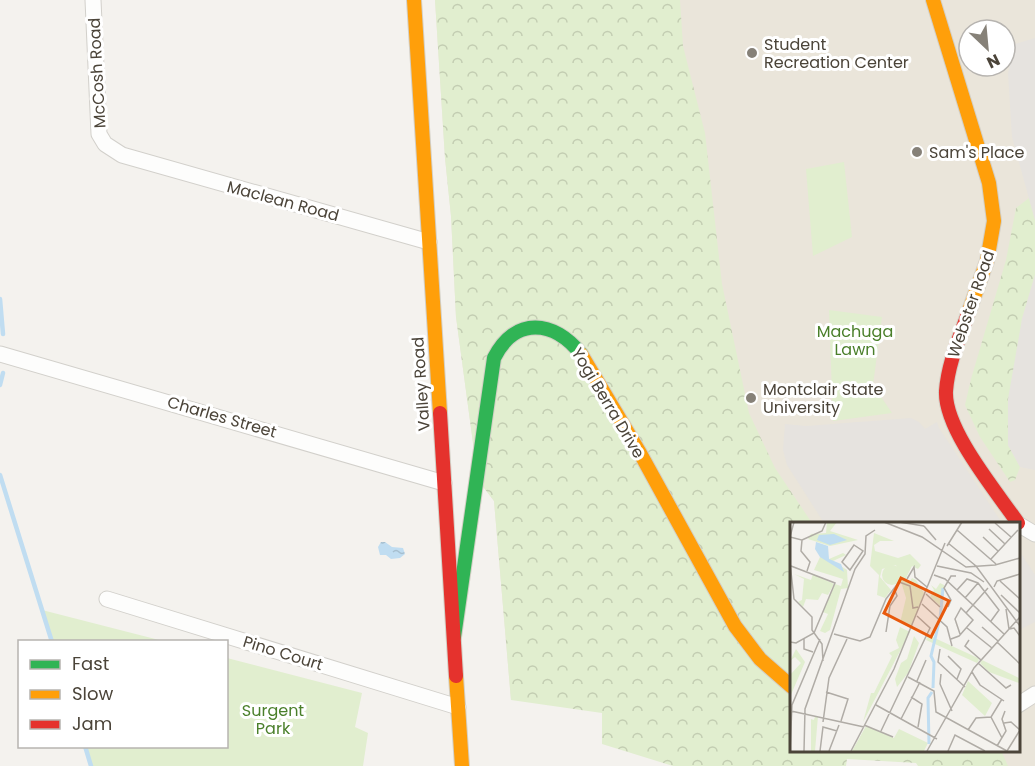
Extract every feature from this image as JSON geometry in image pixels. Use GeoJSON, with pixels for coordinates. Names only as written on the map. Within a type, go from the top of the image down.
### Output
{"type":"FeatureCollection","features":[{"type":"Feature","properties":{"kind":"street","name":"McCosh Road"},"geometry":{"type":"LineString","coordinates":[[93,0],[99,134],[112,151],[137,159]]}},
{"type":"Feature","properties":{"kind":"street","name":"Valley Road"},"geometry":{"type":"LineString","coordinates":[[414,0],[462,766]]}},
{"type":"Feature","properties":{"kind":"street","name":"Webster Road"},"geometry":{"type":"LineString","coordinates":[[933,0],[989,183],[994,221],[987,261],[949,369],[948,405],[950,417],[965,445],[1017,522]]}},
{"type":"Feature","properties":{"kind":"street","name":"Maclean Road"},"geometry":{"type":"LineString","coordinates":[[137,159],[429,242]]}},
{"type":"Feature","properties":{"kind":"street","name":"Yogi Berra Drive"},"geometry":{"type":"LineString","coordinates":[[454,637],[494,358],[504,340],[524,329],[541,326],[552,329],[575,347],[621,418],[730,622],[754,654],[790,685]]}},
{"type":"Feature","properties":{"kind":"street","name":"Charles Street"},"geometry":{"type":"LineString","coordinates":[[0,354],[444,483]]}},
{"type":"Feature","properties":{"kind":"street","name":"Webster Road"},"geometry":{"type":"LineString","coordinates":[[1020,524],[1035,534]]}},
{"type":"Feature","properties":{"kind":"street","name":"Pino Court"},"geometry":{"type":"LineString","coordinates":[[107,599],[458,707]]}},
{"type":"Feature","properties":{"kind":"street"},"geometry":{"type":"LineString","coordinates":[[1020,704],[1035,694]]}},
{"type":"Feature","properties":{"kind":"shaded area","name":"Montclair State University"},"geometry":{"type":"Polygon","coordinates":[[[435,0],[1035,0],[1035,766],[964,766],[907,751],[1020,751],[1020,522],[790,522],[790,524],[511,700],[494,501],[478,480],[456,317],[435,0]]]}},
{"type":"Feature","properties":{"kind":"shaded area"},"geometry":{"type":"Polygon","coordinates":[[[1035,38],[1035,220],[1012,137],[1008,78],[1017,78],[1017,43],[1035,38]]]}},
{"type":"Feature","properties":{"kind":"shaded area"},"geometry":{"type":"Polygon","coordinates":[[[1035,275],[1035,470],[1020,467],[1008,445],[1008,399],[1022,319],[1035,275]]]}},
{"type":"Feature","properties":{"kind":"shaded area"},"geometry":{"type":"Polygon","coordinates":[[[911,418],[925,429],[937,422],[1001,522],[823,522],[787,465],[783,450],[785,424],[806,426],[911,418]]]}},
{"type":"Feature","properties":{"kind":"shaded area"},"geometry":{"type":"Polygon","coordinates":[[[1020,552],[1035,575],[1035,622],[1020,630],[1020,552]]]}},
{"type":"Feature","properties":{"kind":"green space"},"geometry":{"type":"Polygon","coordinates":[[[435,0],[680,0],[683,46],[705,133],[722,284],[749,413],[775,468],[811,522],[790,522],[790,751],[1001,751],[1008,766],[918,766],[916,763],[847,759],[846,766],[673,766],[602,744],[602,713],[511,700],[494,501],[478,480],[456,317],[451,216],[435,0]]]}},
{"type":"Feature","properties":{"kind":"green space"},"geometry":{"type":"Polygon","coordinates":[[[844,162],[852,237],[813,256],[806,169],[844,162]]]}},
{"type":"Feature","properties":{"kind":"green space"},"geometry":{"type":"Polygon","coordinates":[[[1029,198],[1035,220],[1035,275],[1022,319],[1008,445],[1020,467],[1015,480],[1010,482],[980,437],[965,405],[1006,260],[1016,208],[1029,198]]]}},
{"type":"Feature","properties":{"kind":"green space","name":"Machuga Lawn"},"geometry":{"type":"Polygon","coordinates":[[[829,310],[882,317],[873,385],[892,413],[833,421],[829,310]]]}},
{"type":"Feature","properties":{"kind":"green space"},"geometry":{"type":"Polygon","coordinates":[[[42,610],[159,640],[52,640],[42,610]]]}},
{"type":"Feature","properties":{"kind":"green space","name":"Surgent Park"},"geometry":{"type":"Polygon","coordinates":[[[228,658],[362,693],[355,727],[368,733],[363,766],[91,766],[85,748],[228,748],[228,658]]]}},
{"type":"Feature","properties":{"kind":"water"},"geometry":{"type":"Polygon","coordinates":[[[381,542],[392,547],[403,548],[405,554],[400,558],[391,559],[386,555],[380,555],[378,547],[381,542]]]}},
{"type":"Feature","properties":{"kind":"waterway"},"geometry":{"type":"LineString","coordinates":[[0,299],[3,334]]}},
{"type":"Feature","properties":{"kind":"waterway"},"geometry":{"type":"LineString","coordinates":[[0,385],[3,373]]}},
{"type":"Feature","properties":{"kind":"waterway"},"geometry":{"type":"LineString","coordinates":[[0,475],[51,640]]}},
{"type":"Feature","properties":{"kind":"waterway"},"geometry":{"type":"LineString","coordinates":[[86,748],[91,766]]}},
{"type":"Feature","properties":{"kind":"traffic: fast"},"geometry":{"type":"LineString","coordinates":[[454,637],[494,358],[503,344],[513,335],[524,329],[535,328],[547,329],[559,334],[581,354]]}},
{"type":"Feature","properties":{"kind":"traffic: slow"},"geometry":{"type":"LineString","coordinates":[[414,0],[440,413]]}},
{"type":"Feature","properties":{"kind":"traffic: slow"},"geometry":{"type":"LineString","coordinates":[[933,0],[989,183],[994,221],[987,261],[969,311]]}},
{"type":"Feature","properties":{"kind":"traffic: slow"},"geometry":{"type":"LineString","coordinates":[[581,354],[640,453],[735,626],[760,659],[790,685]]}},
{"type":"Feature","properties":{"kind":"traffic: slow"},"geometry":{"type":"LineString","coordinates":[[456,676],[462,766]]}},
{"type":"Feature","properties":{"kind":"traffic: jam"},"geometry":{"type":"LineString","coordinates":[[969,311],[949,370],[946,391],[948,406],[962,441],[1017,522]]}},
{"type":"Feature","properties":{"kind":"traffic: jam"},"geometry":{"type":"LineString","coordinates":[[440,413],[456,676]]}},
{"type":"Feature","properties":{"kind":"place","name":"Student Recreation Center"},"geometry":{"type":"Point","coordinates":[752,53]}},
{"type":"Feature","properties":{"kind":"place","name":"Sam's Place"},"geometry":{"type":"Point","coordinates":[917,152]}},
{"type":"Feature","properties":{"kind":"place","name":"Montclair State University"},"geometry":{"type":"Point","coordinates":[751,398]}}]}
